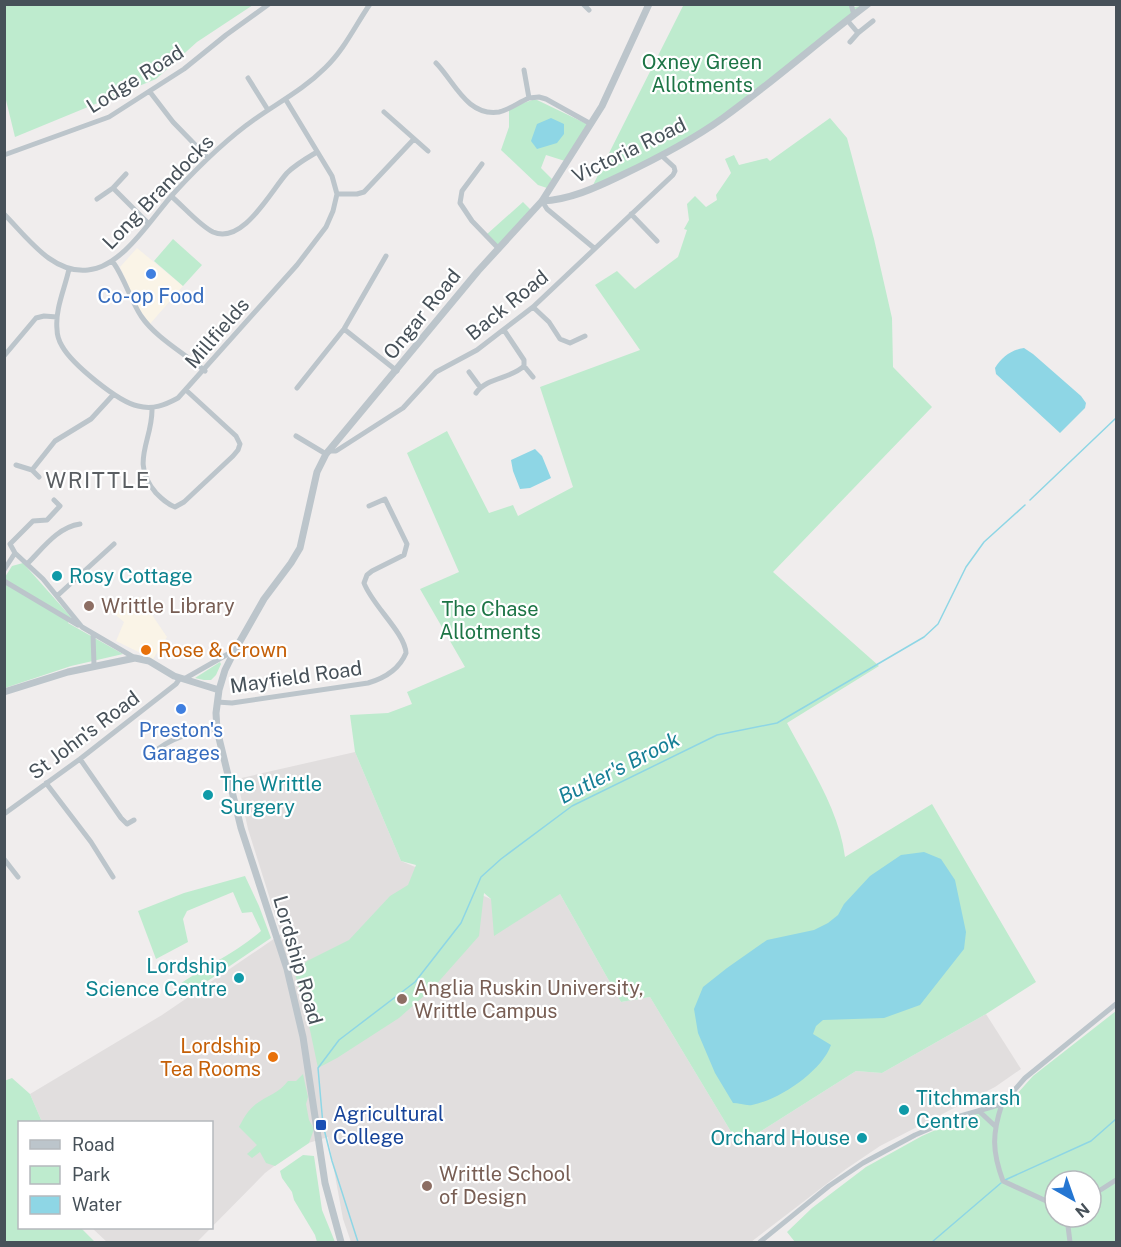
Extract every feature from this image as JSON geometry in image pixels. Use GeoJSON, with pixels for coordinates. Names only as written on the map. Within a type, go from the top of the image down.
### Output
{"type":"FeatureCollection","features":[{"type":"Feature","properties":{"kind":"street","name":"Lodge Road"},"geometry":{"type":"LineString","coordinates":[[4,155],[109,117],[150,92],[269,4]]}},
{"type":"Feature","properties":{"kind":"street","name":"Long Brandocks"},"geometry":{"type":"LineString","coordinates":[[69,269],[94,270],[113,262],[208,158],[238,132],[315,78],[332,62],[370,4]]}},
{"type":"Feature","properties":{"kind":"street"},"geometry":{"type":"LineString","coordinates":[[583,4],[589,10]]}},
{"type":"Feature","properties":{"kind":"street"},"geometry":{"type":"LineString","coordinates":[[851,4],[854,15]]}},
{"type":"Feature","properties":{"kind":"street","name":"Victoria Road"},"geometry":{"type":"LineString","coordinates":[[542,201],[571,196],[613,180],[662,156],[723,118],[866,5]]}},
{"type":"Feature","properties":{"kind":"street","name":"Ongar Road"},"geometry":{"type":"LineString","coordinates":[[219,690],[225,670],[264,599],[291,564],[300,548],[319,467],[328,453],[499,249],[542,201],[602,106],[647,6]]}},
{"type":"Feature","properties":{"kind":"street"},"geometry":{"type":"LineString","coordinates":[[847,21],[858,33]]}},
{"type":"Feature","properties":{"kind":"street"},"geometry":{"type":"LineString","coordinates":[[850,42],[873,21]]}},
{"type":"Feature","properties":{"kind":"street"},"geometry":{"type":"LineString","coordinates":[[436,63],[469,103],[484,111],[505,110],[529,98],[539,97],[591,124]]}},
{"type":"Feature","properties":{"kind":"street"},"geometry":{"type":"LineString","coordinates":[[524,70],[529,98]]}},
{"type":"Feature","properties":{"kind":"street"},"geometry":{"type":"LineString","coordinates":[[248,78],[268,110]]}},
{"type":"Feature","properties":{"kind":"street"},"geometry":{"type":"LineString","coordinates":[[150,92],[173,122],[208,158]]}},
{"type":"Feature","properties":{"kind":"street"},"geometry":{"type":"LineString","coordinates":[[286,100],[332,176],[337,194],[364,192],[414,139]]}},
{"type":"Feature","properties":{"kind":"street"},"geometry":{"type":"LineString","coordinates":[[384,112],[428,151]]}},
{"type":"Feature","properties":{"kind":"street"},"geometry":{"type":"LineString","coordinates":[[171,196],[209,230],[223,235],[231,234],[245,224],[288,172],[317,152]]}},
{"type":"Feature","properties":{"kind":"street","name":"Back Road"},"geometry":{"type":"LineString","coordinates":[[328,453],[336,451],[377,426],[410,401],[432,375],[477,350],[533,307],[675,171],[674,167],[662,156]]}},
{"type":"Feature","properties":{"kind":"street"},"geometry":{"type":"LineString","coordinates":[[482,164],[462,191],[460,203],[472,221],[499,249]]}},
{"type":"Feature","properties":{"kind":"street"},"geometry":{"type":"LineString","coordinates":[[97,200],[126,174]]}},
{"type":"Feature","properties":{"kind":"street"},"geometry":{"type":"LineString","coordinates":[[113,188],[148,224]]}},
{"type":"Feature","properties":{"kind":"street","name":"Millfields"},"geometry":{"type":"LineString","coordinates":[[152,408],[170,403],[187,390],[297,264],[326,227],[337,194]]}},
{"type":"Feature","properties":{"kind":"street"},"geometry":{"type":"LineString","coordinates":[[542,201],[547,209],[594,248]]}},
{"type":"Feature","properties":{"kind":"street"},"geometry":{"type":"LineString","coordinates":[[4,214],[46,256],[69,269],[57,317],[57,328],[62,346],[113,395],[129,404],[152,408],[151,429],[142,454],[144,472],[157,494],[175,507],[184,502],[233,456],[240,444],[236,436],[187,390]]}},
{"type":"Feature","properties":{"kind":"street"},"geometry":{"type":"LineString","coordinates":[[631,214],[657,241]]}},
{"type":"Feature","properties":{"kind":"street"},"geometry":{"type":"LineString","coordinates":[[297,388],[344,329],[386,256]]}},
{"type":"Feature","properties":{"kind":"street"},"geometry":{"type":"LineString","coordinates":[[113,262],[147,323],[204,371]]}},
{"type":"Feature","properties":{"kind":"street"},"geometry":{"type":"LineString","coordinates":[[533,307],[549,322],[560,339],[570,343],[585,336]]}},
{"type":"Feature","properties":{"kind":"street"},"geometry":{"type":"LineString","coordinates":[[4,356],[36,318],[57,317]]}},
{"type":"Feature","properties":{"kind":"street"},"geometry":{"type":"LineString","coordinates":[[344,329],[397,371]]}},
{"type":"Feature","properties":{"kind":"street"},"geometry":{"type":"LineString","coordinates":[[504,330],[524,360],[524,366],[533,377]]}},
{"type":"Feature","properties":{"kind":"street"},"geometry":{"type":"LineString","coordinates":[[476,393],[480,387],[513,374],[524,366]]}},
{"type":"Feature","properties":{"kind":"street"},"geometry":{"type":"LineString","coordinates":[[469,372],[480,387]]}},
{"type":"Feature","properties":{"kind":"street"},"geometry":{"type":"LineString","coordinates":[[32,470],[55,441],[91,419],[113,395]]}},
{"type":"Feature","properties":{"kind":"street"},"geometry":{"type":"LineString","coordinates":[[296,436],[328,453]]}},
{"type":"Feature","properties":{"kind":"street"},"geometry":{"type":"LineString","coordinates":[[16,465],[32,470],[39,477]]}},
{"type":"Feature","properties":{"kind":"street","name":"Mayfield Road"},"geometry":{"type":"LineString","coordinates":[[217,702],[232,703],[368,683],[386,676],[398,667],[406,653],[404,642],[378,607],[364,583],[367,575],[372,571],[404,555],[407,544],[385,499],[369,506]]}},
{"type":"Feature","properties":{"kind":"street"},"geometry":{"type":"LineString","coordinates":[[54,500],[60,506],[47,520],[33,521],[7,543],[28,563],[82,627]]}},
{"type":"Feature","properties":{"kind":"street"},"geometry":{"type":"LineString","coordinates":[[28,563],[60,532],[80,524]]}},
{"type":"Feature","properties":{"kind":"street"},"geometry":{"type":"LineString","coordinates":[[57,596],[114,544]]}},
{"type":"Feature","properties":{"kind":"street"},"geometry":{"type":"LineString","coordinates":[[4,570],[15,553]]}},
{"type":"Feature","properties":{"kind":"street"},"geometry":{"type":"LineString","coordinates":[[4,581],[135,658],[149,661],[182,678],[219,690]]}},
{"type":"Feature","properties":{"kind":"street"},"geometry":{"type":"LineString","coordinates":[[93,634],[94,665]]}},
{"type":"Feature","properties":{"kind":"street"},"geometry":{"type":"LineString","coordinates":[[182,678],[235,650]]}},
{"type":"Feature","properties":{"kind":"street"},"geometry":{"type":"LineString","coordinates":[[4,692],[94,665],[135,658]]}},
{"type":"Feature","properties":{"kind":"street","name":"St John's Road"},"geometry":{"type":"LineString","coordinates":[[4,814],[80,759],[182,678]]}},
{"type":"Feature","properties":{"kind":"street","name":"Lordship Road"},"geometry":{"type":"LineString","coordinates":[[219,690],[217,730],[241,828],[287,969],[303,1037],[325,1183],[341,1242]]}},
{"type":"Feature","properties":{"kind":"street"},"geometry":{"type":"LineString","coordinates":[[150,755],[166,742],[178,737],[217,730]]}},
{"type":"Feature","properties":{"kind":"street"},"geometry":{"type":"LineString","coordinates":[[80,759],[121,818],[127,824],[134,820]]}},
{"type":"Feature","properties":{"kind":"street"},"geometry":{"type":"LineString","coordinates":[[46,783],[91,842],[113,877]]}},
{"type":"Feature","properties":{"kind":"street"},"geometry":{"type":"LineString","coordinates":[[4,859],[18,877]]}},
{"type":"Feature","properties":{"kind":"street"},"geometry":{"type":"LineString","coordinates":[[1043,1199],[1003,1181],[993,1145],[995,1126],[1002,1104],[1025,1078],[1116,1004]]}},
{"type":"Feature","properties":{"kind":"street"},"geometry":{"type":"LineString","coordinates":[[760,1242],[829,1186],[863,1163],[957,1116],[1002,1104]]}},
{"type":"Feature","properties":{"kind":"street"},"geometry":{"type":"LineString","coordinates":[[979,1111],[995,1126]]}},
{"type":"Feature","properties":{"kind":"street"},"geometry":{"type":"LineString","coordinates":[[1103,1188],[1116,1180]]}},
{"type":"Feature","properties":{"kind":"shaded area"},"geometry":{"type":"Polygon","coordinates":[[[137,248],[183,286],[150,324],[139,309],[120,267],[137,248]]]}},
{"type":"Feature","properties":{"kind":"shaded area"},"geometry":{"type":"Polygon","coordinates":[[[140,597],[167,637],[153,659],[116,641],[124,622],[112,612],[120,603],[140,597]]]}},
{"type":"Feature","properties":{"kind":"shaded area","name":"Anglia Ruskin University, Writtle Campus"},"geometry":{"type":"Polygon","coordinates":[[[355,752],[401,861],[491,899],[560,894],[621,1002],[650,997],[739,1145],[856,1071],[882,1073],[986,1014],[1021,1069],[995,1087],[880,1146],[846,1169],[751,1242],[351,1242],[343,1219],[328,1137],[302,1145],[265,1173],[213,1226],[213,1121],[42,1121],[30,1094],[162,1015],[281,934],[248,829],[237,779],[355,752]]]}},
{"type":"Feature","properties":{"kind":"shaded area"},"geometry":{"type":"Polygon","coordinates":[[[93,1229],[210,1229],[197,1242],[107,1242],[93,1229]]]}},
{"type":"Feature","properties":{"kind":"green space","name":"Oxney Green Allotments"},"geometry":{"type":"Polygon","coordinates":[[[849,4],[855,7],[866,5],[696,136],[591,189],[682,5],[849,4]]]}},
{"type":"Feature","properties":{"kind":"green space"},"geometry":{"type":"Polygon","coordinates":[[[4,5],[253,5],[197,42],[156,79],[15,137],[5,96],[4,5]]]}},
{"type":"Feature","properties":{"kind":"green space"},"geometry":{"type":"Polygon","coordinates":[[[535,99],[589,125],[565,161],[546,155],[541,168],[552,179],[547,188],[538,185],[501,150],[509,127],[509,108],[535,99]]]}},
{"type":"Feature","properties":{"kind":"green space","name":"The Chase Allotments"},"geometry":{"type":"Polygon","coordinates":[[[830,118],[847,138],[874,239],[892,318],[893,367],[932,407],[773,572],[879,666],[787,723],[830,805],[842,839],[845,857],[932,804],[1036,982],[986,1014],[882,1073],[856,1071],[739,1145],[650,997],[621,1002],[560,894],[494,936],[491,899],[484,893],[479,936],[433,988],[399,1018],[318,1068],[306,1011],[295,974],[307,961],[349,940],[390,896],[408,885],[416,865],[401,861],[355,752],[350,715],[388,713],[412,704],[407,692],[465,667],[420,589],[459,572],[407,453],[447,431],[489,513],[513,505],[518,516],[573,487],[540,387],[640,350],[595,285],[617,271],[635,289],[678,257],[687,230],[684,229],[689,220],[687,204],[695,196],[706,207],[717,200],[716,195],[731,173],[725,159],[734,155],[739,165],[767,158],[770,161],[830,118]]]}},
{"type":"Feature","properties":{"kind":"green space"},"geometry":{"type":"Polygon","coordinates":[[[523,202],[533,212],[499,249],[486,235],[523,202]]]}},
{"type":"Feature","properties":{"kind":"green space"},"geometry":{"type":"Polygon","coordinates":[[[173,239],[202,265],[183,286],[154,261],[173,239]]]}},
{"type":"Feature","properties":{"kind":"green space"},"geometry":{"type":"Polygon","coordinates":[[[23,563],[71,617],[68,623],[123,654],[71,666],[5,688],[5,577],[12,566],[23,563]]]}},
{"type":"Feature","properties":{"kind":"green space"},"geometry":{"type":"Polygon","coordinates":[[[220,662],[216,675],[211,680],[195,678],[220,662]]]}},
{"type":"Feature","properties":{"kind":"green space"},"geometry":{"type":"Polygon","coordinates":[[[245,876],[271,938],[181,999],[177,986],[261,931],[252,912],[242,913],[233,892],[187,911],[183,919],[188,942],[156,959],[138,911],[184,893],[245,876]]]}},
{"type":"Feature","properties":{"kind":"green space"},"geometry":{"type":"Polygon","coordinates":[[[1116,1011],[1116,1242],[795,1242],[787,1232],[812,1208],[866,1167],[922,1136],[974,1113],[1006,1106],[1033,1076],[1116,1011]]]}},
{"type":"Feature","properties":{"kind":"green space"},"geometry":{"type":"Polygon","coordinates":[[[303,1074],[308,1097],[306,1104],[309,1120],[314,1129],[309,1143],[275,1166],[266,1163],[260,1152],[252,1158],[247,1154],[257,1145],[239,1127],[244,1118],[256,1104],[288,1081],[296,1081],[303,1074]]]}},
{"type":"Feature","properties":{"kind":"green space"},"geometry":{"type":"Polygon","coordinates":[[[12,1078],[30,1094],[42,1121],[18,1121],[18,1229],[82,1229],[95,1242],[5,1242],[4,1081],[12,1078]]]}},
{"type":"Feature","properties":{"kind":"green space"},"geometry":{"type":"Polygon","coordinates":[[[303,1155],[314,1156],[322,1210],[335,1242],[317,1242],[292,1192],[282,1178],[280,1171],[303,1155]]]}},
{"type":"Feature","properties":{"kind":"water"},"geometry":{"type":"Polygon","coordinates":[[[551,118],[564,124],[564,134],[557,143],[537,149],[531,141],[537,124],[551,118]]]}},
{"type":"Feature","properties":{"kind":"water"},"geometry":{"type":"Polygon","coordinates":[[[1024,348],[1081,396],[1086,403],[1085,408],[1060,433],[996,374],[995,368],[1004,357],[1015,350],[1024,348]]]}},
{"type":"Feature","properties":{"kind":"water"},"geometry":{"type":"Polygon","coordinates":[[[535,449],[542,456],[551,478],[530,488],[520,489],[511,460],[535,449]]]}},
{"type":"Feature","properties":{"kind":"water"},"geometry":{"type":"Polygon","coordinates":[[[924,852],[941,859],[955,880],[966,932],[964,949],[920,1005],[884,1018],[823,1020],[816,1026],[813,1034],[831,1045],[819,1065],[786,1091],[763,1102],[750,1105],[733,1103],[715,1073],[698,1033],[694,1009],[703,987],[767,940],[814,930],[828,923],[838,915],[844,904],[870,876],[901,855],[924,852]]]}},
{"type":"Feature","properties":{"kind":"waterway","name":"Butler's Brook"},"geometry":{"type":"LineString","coordinates":[[1030,500],[1116,418]]}},
{"type":"Feature","properties":{"kind":"waterway","name":"Butler's Brook"},"geometry":{"type":"LineString","coordinates":[[358,1242],[323,1125],[318,1068],[339,1040],[415,982],[461,923],[481,877],[501,859],[572,806],[717,735],[777,723],[924,637],[938,624],[966,567],[984,542],[1025,505]]}},
{"type":"Feature","properties":{"kind":"waterway"},"geometry":{"type":"LineString","coordinates":[[1005,1180],[1091,1141],[1116,1119]]}},
{"type":"Feature","properties":{"kind":"waterway"},"geometry":{"type":"LineString","coordinates":[[932,1242],[1001,1183]]}},
{"type":"Feature","properties":{"kind":"place","name":"Co-op Food"},"geometry":{"type":"Point","coordinates":[151,274]}},
{"type":"Feature","properties":{"kind":"place","name":"Rosy Cottage"},"geometry":{"type":"Point","coordinates":[57,576]}},
{"type":"Feature","properties":{"kind":"place","name":"Writtle Library"},"geometry":{"type":"Point","coordinates":[89,606]}},
{"type":"Feature","properties":{"kind":"place","name":"Rose & Crown"},"geometry":{"type":"Point","coordinates":[146,650]}},
{"type":"Feature","properties":{"kind":"place","name":"Preston's Garages"},"geometry":{"type":"Point","coordinates":[181,709]}},
{"type":"Feature","properties":{"kind":"place","name":"The Writtle Surgery"},"geometry":{"type":"Point","coordinates":[208,795]}},
{"type":"Feature","properties":{"kind":"place","name":"Lordship Science Centre"},"geometry":{"type":"Point","coordinates":[239,978]}},
{"type":"Feature","properties":{"kind":"place","name":"Anglia Ruskin University, Writtle Campus"},"geometry":{"type":"Point","coordinates":[402,999]}},
{"type":"Feature","properties":{"kind":"place","name":"Lordship Tea Rooms"},"geometry":{"type":"Point","coordinates":[273,1057]}},
{"type":"Feature","properties":{"kind":"place","name":"Titchmarsh Centre"},"geometry":{"type":"Point","coordinates":[904,1110]}},
{"type":"Feature","properties":{"kind":"place","name":"Agricultural College"},"geometry":{"type":"Point","coordinates":[321,1125]}},
{"type":"Feature","properties":{"kind":"place","name":"Orchard House"},"geometry":{"type":"Point","coordinates":[862,1138]}},
{"type":"Feature","properties":{"kind":"place","name":"Writtle School of Design"},"geometry":{"type":"Point","coordinates":[427,1186]}},
{"type":"Feature","properties":{"kind":"district","name":"WRITTLE"},"geometry":{"type":"Point","coordinates":[98,480]}}]}
